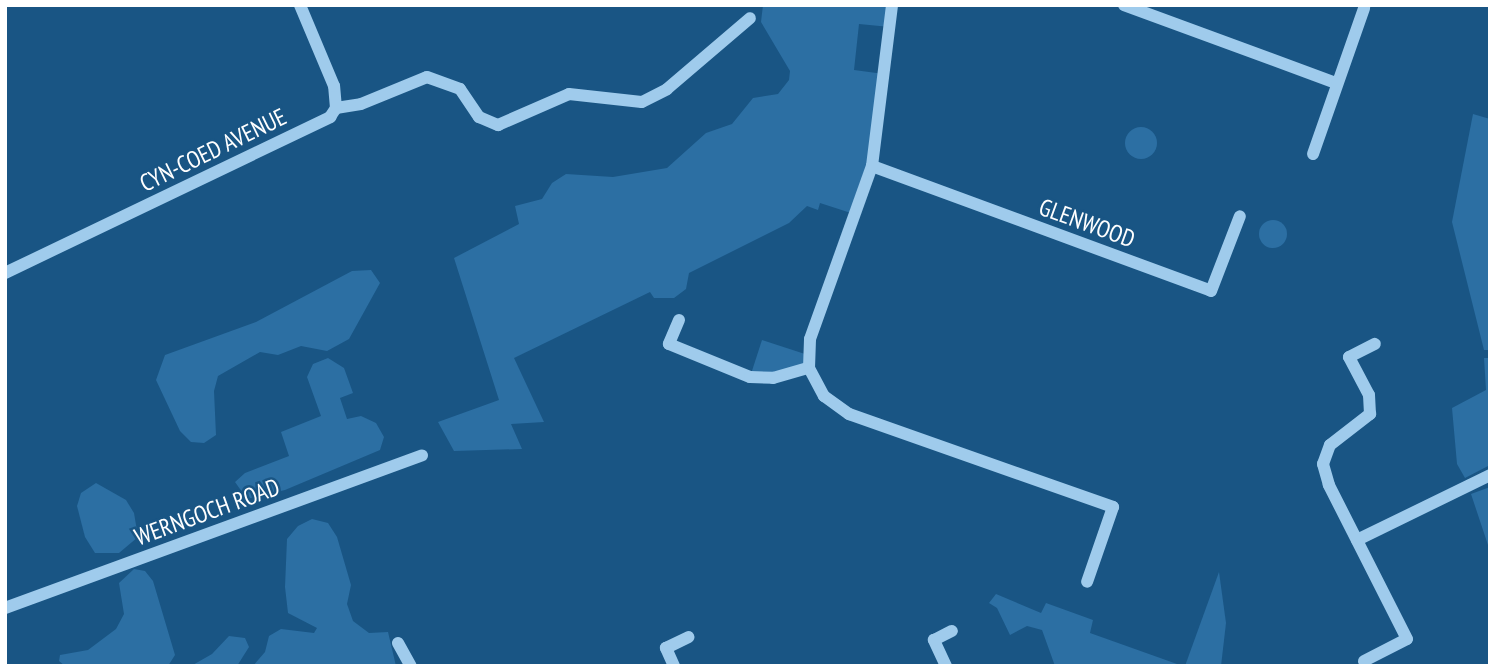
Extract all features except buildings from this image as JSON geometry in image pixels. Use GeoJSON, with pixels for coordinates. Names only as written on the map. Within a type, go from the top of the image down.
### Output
{"type":"FeatureCollection","features":[{"type":"Feature","properties":{"kind":"street"},"geometry":{"type":"LineString","coordinates":[[300,5],[328,69],[336,108],[361,104],[428,77],[460,89],[479,117],[498,125],[569,94],[642,102],[667,89],[750,18]]}},
{"type":"Feature","properties":{"kind":"street"},"geometry":{"type":"LineString","coordinates":[[892,5],[872,166],[810,339],[809,368],[824,396],[849,414],[1113,508],[1087,582]]}},
{"type":"Feature","properties":{"kind":"street"},"geometry":{"type":"LineString","coordinates":[[1124,5],[1336,83]]}},
{"type":"Feature","properties":{"kind":"street"},"geometry":{"type":"LineString","coordinates":[[1313,154],[1364,8]]}},
{"type":"Feature","properties":{"kind":"street","name":"CYN-COED AVENUE"},"geometry":{"type":"LineString","coordinates":[[5,273],[330,117],[336,108]]}},
{"type":"Feature","properties":{"kind":"street","name":"GLENWOOD"},"geometry":{"type":"LineString","coordinates":[[872,166],[1212,291],[1240,216]]}},
{"type":"Feature","properties":{"kind":"street"},"geometry":{"type":"LineString","coordinates":[[679,320],[669,344],[750,377],[773,378],[809,368]]}},
{"type":"Feature","properties":{"kind":"street"},"geometry":{"type":"LineString","coordinates":[[1364,661],[1407,639],[1357,540],[1323,464],[1330,445],[1370,414],[1369,395],[1349,357],[1375,344]]}},
{"type":"Feature","properties":{"kind":"street","name":"WERNGOCH ROAD"},"geometry":{"type":"LineString","coordinates":[[5,608],[422,455]]}},
{"type":"Feature","properties":{"kind":"street"},"geometry":{"type":"LineString","coordinates":[[1357,540],[1490,475]]}},
{"type":"Feature","properties":{"kind":"street"},"geometry":{"type":"LineString","coordinates":[[946,666],[934,640],[952,631]]}},
{"type":"Feature","properties":{"kind":"street"},"geometry":{"type":"LineString","coordinates":[[674,666],[666,648],[689,637]]}},
{"type":"Feature","properties":{"kind":"street"},"geometry":{"type":"LineString","coordinates":[[398,643],[411,666]]}},
{"type":"Feature","properties":{"kind":"shaded area"},"geometry":{"type":"Polygon","coordinates":[[[763,5],[892,5],[890,27],[859,24],[854,70],[884,74],[879,120],[854,214],[820,203],[818,210],[807,206],[789,223],[689,273],[686,289],[674,298],[654,298],[650,292],[514,358],[544,422],[511,424],[522,449],[454,451],[438,422],[499,400],[454,258],[519,224],[515,206],[542,199],[552,183],[566,174],[613,177],[667,168],[706,133],[732,124],[753,98],[778,94],[789,80],[790,71],[761,22],[763,5]]]}},
{"type":"Feature","properties":{"kind":"shaded area"},"geometry":{"type":"Polygon","coordinates":[[[1473,114],[1490,119],[1490,350],[1484,350],[1452,222],[1473,114]]]}},
{"type":"Feature","properties":{"kind":"shaded area"},"geometry":{"type":"Polygon","coordinates":[[[1141,127],[1152,132],[1157,143],[1152,154],[1141,159],[1130,154],[1125,143],[1130,132],[1141,127]]]}},
{"type":"Feature","properties":{"kind":"shaded area"},"geometry":{"type":"Polygon","coordinates":[[[1273,220],[1283,224],[1287,234],[1283,244],[1273,248],[1263,244],[1259,234],[1263,224],[1273,220]]]}},
{"type":"Feature","properties":{"kind":"shaded area"},"geometry":{"type":"Polygon","coordinates":[[[371,270],[380,283],[349,339],[327,351],[301,346],[278,355],[260,352],[218,376],[214,391],[216,435],[204,443],[191,442],[180,431],[156,380],[165,355],[256,322],[352,271],[371,270]]]}},
{"type":"Feature","properties":{"kind":"shaded area"},"geometry":{"type":"Polygon","coordinates":[[[762,340],[808,355],[809,368],[750,377],[762,340]]]}},
{"type":"Feature","properties":{"kind":"shaded area"},"geometry":{"type":"Polygon","coordinates":[[[328,358],[344,368],[353,393],[340,398],[347,419],[361,416],[376,423],[384,437],[380,450],[285,490],[247,499],[235,482],[245,473],[289,456],[281,432],[321,416],[307,377],[313,364],[328,358]]]}},
{"type":"Feature","properties":{"kind":"shaded area"},"geometry":{"type":"Polygon","coordinates":[[[1484,358],[1490,358],[1490,465],[1465,478],[1457,464],[1452,408],[1486,390],[1484,358]]]}},
{"type":"Feature","properties":{"kind":"shaded area"},"geometry":{"type":"Polygon","coordinates":[[[96,483],[126,500],[134,513],[138,537],[119,553],[95,553],[85,537],[77,506],[81,493],[96,483]]]}},
{"type":"Feature","properties":{"kind":"shaded area"},"geometry":{"type":"Polygon","coordinates":[[[1490,487],[1490,551],[1471,494],[1490,487]]]}},
{"type":"Feature","properties":{"kind":"shaded area"},"geometry":{"type":"Polygon","coordinates":[[[312,519],[328,523],[337,537],[351,585],[347,604],[353,621],[369,633],[388,632],[396,666],[253,666],[265,652],[269,636],[281,629],[314,633],[317,628],[288,613],[285,587],[287,539],[298,526],[312,519]]]}},
{"type":"Feature","properties":{"kind":"shaded area"},"geometry":{"type":"Polygon","coordinates":[[[134,569],[145,571],[153,581],[175,655],[168,666],[65,666],[59,661],[60,655],[88,650],[116,629],[124,614],[119,583],[134,569]]]}},
{"type":"Feature","properties":{"kind":"shaded area"},"geometry":{"type":"Polygon","coordinates":[[[1219,572],[1226,623],[1221,666],[1185,666],[1219,572]]]}},
{"type":"Feature","properties":{"kind":"shaded area"},"geometry":{"type":"Polygon","coordinates":[[[996,594],[1041,613],[1046,603],[1093,620],[1090,633],[1177,664],[1055,666],[1042,630],[1027,626],[1010,635],[997,608],[989,603],[996,594]]]}},
{"type":"Feature","properties":{"kind":"shaded area"},"geometry":{"type":"Polygon","coordinates":[[[229,636],[245,638],[249,647],[237,666],[191,666],[212,654],[229,636]]]}}]}
